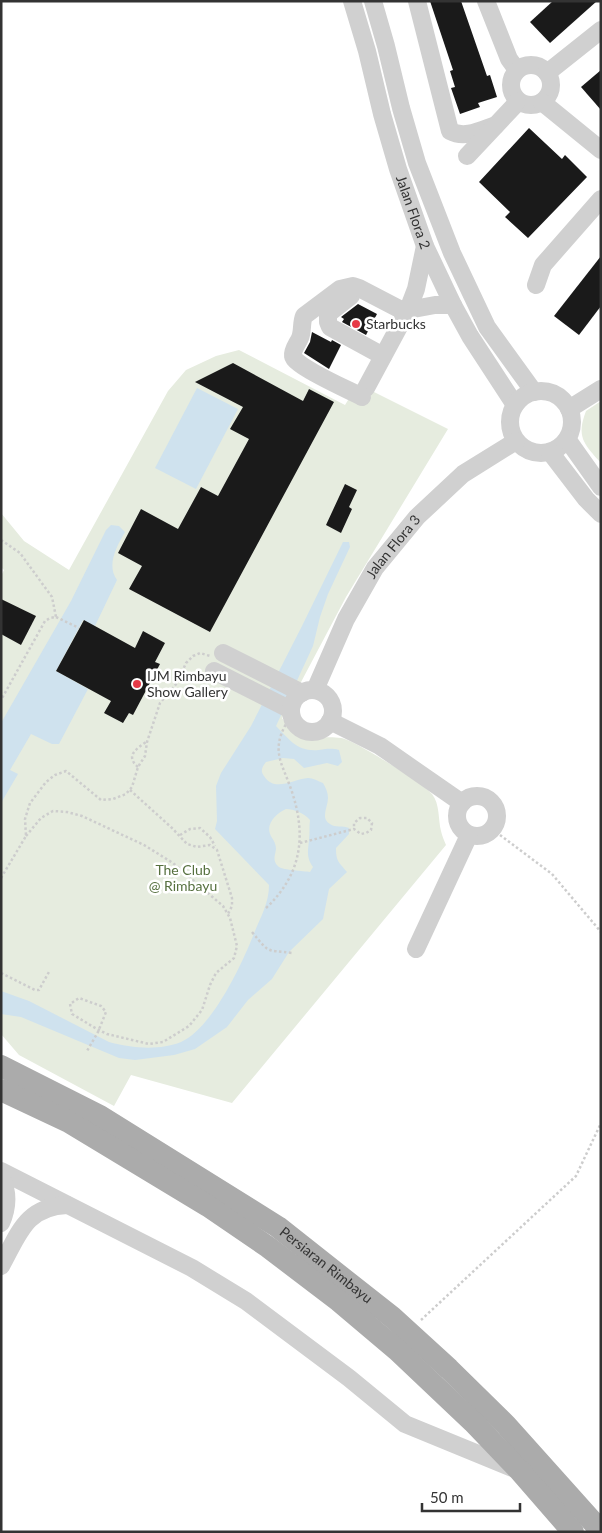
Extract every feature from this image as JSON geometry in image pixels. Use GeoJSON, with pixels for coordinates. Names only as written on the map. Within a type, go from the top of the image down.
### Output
{"type":"FeatureCollection","features":[{"type":"Feature","properties":{"kind":"main road","name":"Persiaran Rimbayu"},"geometry":{"type":"LineString","coordinates":[[1,1066],[100,1116],[278,1227],[409,1332],[506,1425],[601,1532]]}},
{"type":"Feature","properties":{"kind":"main road","name":"Persiaran Rimbayu"},"geometry":{"type":"LineString","coordinates":[[1,1090],[68,1122],[208,1206],[268,1247],[339,1301],[397,1350],[473,1422],[520,1471],[573,1532]]}},
{"type":"Feature","properties":{"kind":"street","name":"Jalan Flora 2"},"geometry":{"type":"LineString","coordinates":[[352,1],[398,170],[425,246],[470,336],[515,405]]}},
{"type":"Feature","properties":{"kind":"street","name":"Jalan Flora 2"},"geometry":{"type":"LineString","coordinates":[[373,1],[417,163],[452,253],[487,326],[534,392]]}},
{"type":"Feature","properties":{"kind":"street"},"geometry":{"type":"LineString","coordinates":[[418,1],[450,131],[465,135],[496,125]]}},
{"type":"Feature","properties":{"kind":"street"},"geometry":{"type":"LineString","coordinates":[[486,1],[509,59],[517,70]]}},
{"type":"Feature","properties":{"kind":"street"},"geometry":{"type":"LineString","coordinates":[[547,73],[601,30]]}},
{"type":"Feature","properties":{"kind":"street"},"geometry":{"type":"LineString","coordinates":[[527,65],[533,65],[538,66],[547,73],[550,78],[550,89],[542,102],[532,105],[522,104],[517,101],[510,88],[512,78],[517,70],[527,65]]}},
{"type":"Feature","properties":{"kind":"street"},"geometry":{"type":"LineString","coordinates":[[467,156],[517,101]]}},
{"type":"Feature","properties":{"kind":"street"},"geometry":{"type":"LineString","coordinates":[[542,102],[601,150]]}},
{"type":"Feature","properties":{"kind":"street"},"geometry":{"type":"LineString","coordinates":[[536,285],[543,265],[601,199]]}},
{"type":"Feature","properties":{"kind":"street"},"geometry":{"type":"LineString","coordinates":[[406,314],[359,288],[353,286],[340,289],[304,316],[300,337],[293,356],[299,364],[319,376],[364,393],[406,314],[418,281],[425,246]]}},
{"type":"Feature","properties":{"kind":"street"},"geometry":{"type":"LineString","coordinates":[[383,356],[335,331],[330,327],[328,314],[349,296],[354,295],[406,314],[435,305],[453,304]]}},
{"type":"Feature","properties":{"kind":"street"},"geometry":{"type":"LineString","coordinates":[[569,409],[601,389]]}},
{"type":"Feature","properties":{"kind":"street"},"geometry":{"type":"LineString","coordinates":[[545,391],[555,394],[563,400],[569,409],[572,419],[567,439],[550,452],[532,452],[523,447],[516,441],[510,422],[515,405],[524,396],[534,392],[545,391]]}},
{"type":"Feature","properties":{"kind":"street"},"geometry":{"type":"LineString","coordinates":[[567,439],[601,487]]}},
{"type":"Feature","properties":{"kind":"street","name":"Jalan Flora 3"},"geometry":{"type":"LineString","coordinates":[[305,691],[375,568],[417,517],[463,474],[516,441]]}},
{"type":"Feature","properties":{"kind":"street"},"geometry":{"type":"LineString","coordinates":[[550,452],[586,499],[601,514]]}},
{"type":"Feature","properties":{"kind":"street"},"geometry":{"type":"LineString","coordinates":[[217,661],[270,677],[305,691],[322,692],[331,702],[333,708],[330,722],[320,730],[306,731],[295,723],[292,717],[290,709],[293,703],[305,691]]}},
{"type":"Feature","properties":{"kind":"street"},"geometry":{"type":"LineString","coordinates":[[217,661],[261,696],[290,709]]}},
{"type":"Feature","properties":{"kind":"street"},"geometry":{"type":"LineString","coordinates":[[330,722],[380,746],[462,803]]}},
{"type":"Feature","properties":{"kind":"street"},"geometry":{"type":"LineString","coordinates":[[474,796],[481,797],[492,804],[496,816],[492,829],[481,836],[469,834],[459,826],[457,820],[458,808],[462,803],[474,796]]}},
{"type":"Feature","properties":{"kind":"street"},"geometry":{"type":"LineString","coordinates":[[416,949],[469,834]]}},
{"type":"Feature","properties":{"kind":"street"},"geometry":{"type":"LineString","coordinates":[[1,1171],[192,1268],[246,1301],[349,1378],[405,1424],[520,1471]]}},
{"type":"Feature","properties":{"kind":"street"},"geometry":{"type":"LineString","coordinates":[[1,1177],[6,1191],[7,1202],[6,1213],[1,1224]]}},
{"type":"Feature","properties":{"kind":"street"},"geometry":{"type":"LineString","coordinates":[[1,1266],[18,1234],[31,1218],[46,1208],[67,1205]]}},
{"type":"Feature","properties":{"kind":"path"},"geometry":{"type":"LineString","coordinates":[[1,540],[20,553],[52,597],[56,617]]}},
{"type":"Feature","properties":{"kind":"path"},"geometry":{"type":"LineString","coordinates":[[1,700],[44,621],[56,617],[79,628]]}},
{"type":"Feature","properties":{"kind":"path"},"geometry":{"type":"LineString","coordinates":[[26,836],[24,819],[30,803],[46,782],[55,775],[66,771],[101,800],[113,799],[126,794],[132,787],[138,767],[145,756],[147,742],[160,703],[177,683],[186,663],[193,656],[200,653],[217,661]]}},
{"type":"Feature","properties":{"kind":"path"},"geometry":{"type":"LineString","coordinates":[[266,908],[286,885],[302,843],[299,814],[280,762],[278,750],[280,735],[283,730]]}},
{"type":"Feature","properties":{"kind":"path"},"geometry":{"type":"LineString","coordinates":[[138,767],[133,763],[132,757],[136,749],[147,742]]}},
{"type":"Feature","properties":{"kind":"path"},"geometry":{"type":"LineString","coordinates":[[130,790],[192,846],[210,845],[217,850]]}},
{"type":"Feature","properties":{"kind":"path"},"geometry":{"type":"LineString","coordinates":[[1,878],[26,836],[41,818],[53,811],[67,812],[82,816],[144,845],[173,863],[223,906],[228,915],[235,933],[237,946],[234,958],[216,973],[210,984],[202,1010],[189,1026],[162,1042],[149,1044],[107,1034],[91,1026],[72,1014],[70,1004],[79,998],[102,1006],[106,1012],[98,1032],[88,1050]]}},
{"type":"Feature","properties":{"kind":"path"},"geometry":{"type":"LineString","coordinates":[[302,843],[353,830],[361,834],[366,833],[371,830],[372,823],[367,818],[360,818],[354,823],[353,830]]}},
{"type":"Feature","properties":{"kind":"path"},"geometry":{"type":"LineString","coordinates":[[180,835],[200,828],[210,838],[217,850],[232,898],[232,906],[228,915]]}},
{"type":"Feature","properties":{"kind":"path"},"geometry":{"type":"LineString","coordinates":[[492,829],[552,874],[601,932]]}},
{"type":"Feature","properties":{"kind":"path"},"geometry":{"type":"LineString","coordinates":[[252,933],[266,949],[291,953]]}},
{"type":"Feature","properties":{"kind":"path"},"geometry":{"type":"LineString","coordinates":[[1,973],[35,990],[39,990],[50,970]]}},
{"type":"Feature","properties":{"kind":"path"},"geometry":{"type":"LineString","coordinates":[[409,1332],[576,1176],[601,1123]]}},
{"type":"Feature","properties":{"kind":"green space","name":"The Club @ Rimbayu"},"geometry":{"type":"Polygon","coordinates":[[[239,350],[345,405],[358,384],[448,429],[346,597],[282,718],[290,729],[303,738],[330,737],[348,740],[416,781],[435,798],[442,836],[446,845],[232,1103],[131,1075],[114,1106],[19,1055],[1,1034],[1,576],[4,570],[1,567],[1,513],[24,541],[69,570],[168,391],[186,370],[216,356],[239,350]]]}},
{"type":"Feature","properties":{"kind":"green space"},"geometry":{"type":"Polygon","coordinates":[[[601,401],[601,463],[583,440],[582,427],[586,411],[601,401]]]}},
{"type":"Feature","properties":{"kind":"water"},"geometry":{"type":"Polygon","coordinates":[[[197,388],[238,409],[196,489],[155,468],[197,388]]]}},
{"type":"Feature","properties":{"kind":"water"},"geometry":{"type":"Polygon","coordinates":[[[111,525],[119,526],[125,532],[116,549],[112,568],[117,580],[95,626],[83,620],[56,671],[88,689],[59,744],[52,744],[31,734],[10,770],[18,774],[1,803],[1,723],[71,601],[106,530],[111,525]]]}},
{"type":"Feature","properties":{"kind":"water"},"geometry":{"type":"Polygon","coordinates":[[[343,542],[349,542],[350,547],[328,594],[320,617],[313,646],[276,726],[299,747],[311,750],[339,750],[342,762],[338,766],[327,763],[304,768],[294,759],[283,758],[266,762],[262,771],[268,781],[273,784],[284,784],[308,778],[323,783],[328,796],[325,819],[334,826],[349,828],[349,834],[336,848],[337,859],[347,872],[329,889],[323,919],[289,952],[272,979],[248,1000],[227,1027],[195,1049],[174,1055],[135,1060],[119,1058],[21,1017],[1,1014],[1,991],[29,1001],[109,1042],[126,1046],[154,1048],[181,1042],[193,1035],[204,1024],[224,995],[248,949],[266,905],[269,892],[269,885],[215,829],[217,821],[216,786],[221,773],[251,726],[343,542]],[[286,809],[279,813],[271,822],[269,830],[276,847],[275,861],[281,868],[310,872],[313,867],[308,854],[310,820],[302,813],[286,809]]]}},
{"type":"Feature","properties":{"kind":"building"},"geometry":{"type":"Polygon","coordinates":[[[430,1],[461,1],[487,76],[490,75],[497,97],[478,103],[480,107],[460,114],[451,88],[455,87],[450,71],[453,70],[430,1]]]}},
{"type":"Feature","properties":{"kind":"building"},"geometry":{"type":"Polygon","coordinates":[[[553,1],[597,1],[550,43],[530,22],[553,1]]]}},
{"type":"Feature","properties":{"kind":"building"},"geometry":{"type":"Polygon","coordinates":[[[601,70],[601,110],[581,87],[601,70]]]}},
{"type":"Feature","properties":{"kind":"building"},"geometry":{"type":"Polygon","coordinates":[[[529,128],[562,159],[565,155],[587,177],[528,238],[505,217],[510,212],[479,182],[529,128]]]}},
{"type":"Feature","properties":{"kind":"building"},"geometry":{"type":"Polygon","coordinates":[[[601,256],[601,306],[579,335],[554,316],[601,256]]]}},
{"type":"Feature","properties":{"kind":"building"},"geometry":{"type":"Polygon","coordinates":[[[358,304],[377,314],[366,335],[342,322],[344,319],[341,317],[358,304]]]}},
{"type":"Feature","properties":{"kind":"building"},"geometry":{"type":"Polygon","coordinates":[[[312,332],[341,345],[329,369],[304,353],[310,342],[312,332]]]}},
{"type":"Feature","properties":{"kind":"building"},"geometry":{"type":"Polygon","coordinates":[[[233,363],[303,401],[309,389],[334,402],[210,632],[129,589],[142,566],[118,553],[141,509],[178,529],[201,487],[218,496],[249,439],[230,429],[243,407],[195,382],[233,363]]]}},
{"type":"Feature","properties":{"kind":"building"},"geometry":{"type":"Polygon","coordinates":[[[345,484],[357,490],[349,507],[352,509],[341,533],[326,525],[345,484]]]}},
{"type":"Feature","properties":{"kind":"building"},"geometry":{"type":"Polygon","coordinates":[[[1,599],[36,616],[21,645],[1,634],[1,599]]]}},
{"type":"Feature","properties":{"kind":"building"},"geometry":{"type":"Polygon","coordinates":[[[84,620],[135,648],[143,631],[165,643],[155,662],[160,664],[133,715],[129,713],[123,723],[104,713],[111,701],[56,671],[84,620]]]}},
{"type":"Feature","properties":{"kind":"place","name":"Starbucks"},"geometry":{"type":"Point","coordinates":[356,324]}},
{"type":"Feature","properties":{"kind":"place","name":"IJM Rimbayu Show Gallery"},"geometry":{"type":"Point","coordinates":[137,684]}}]}
